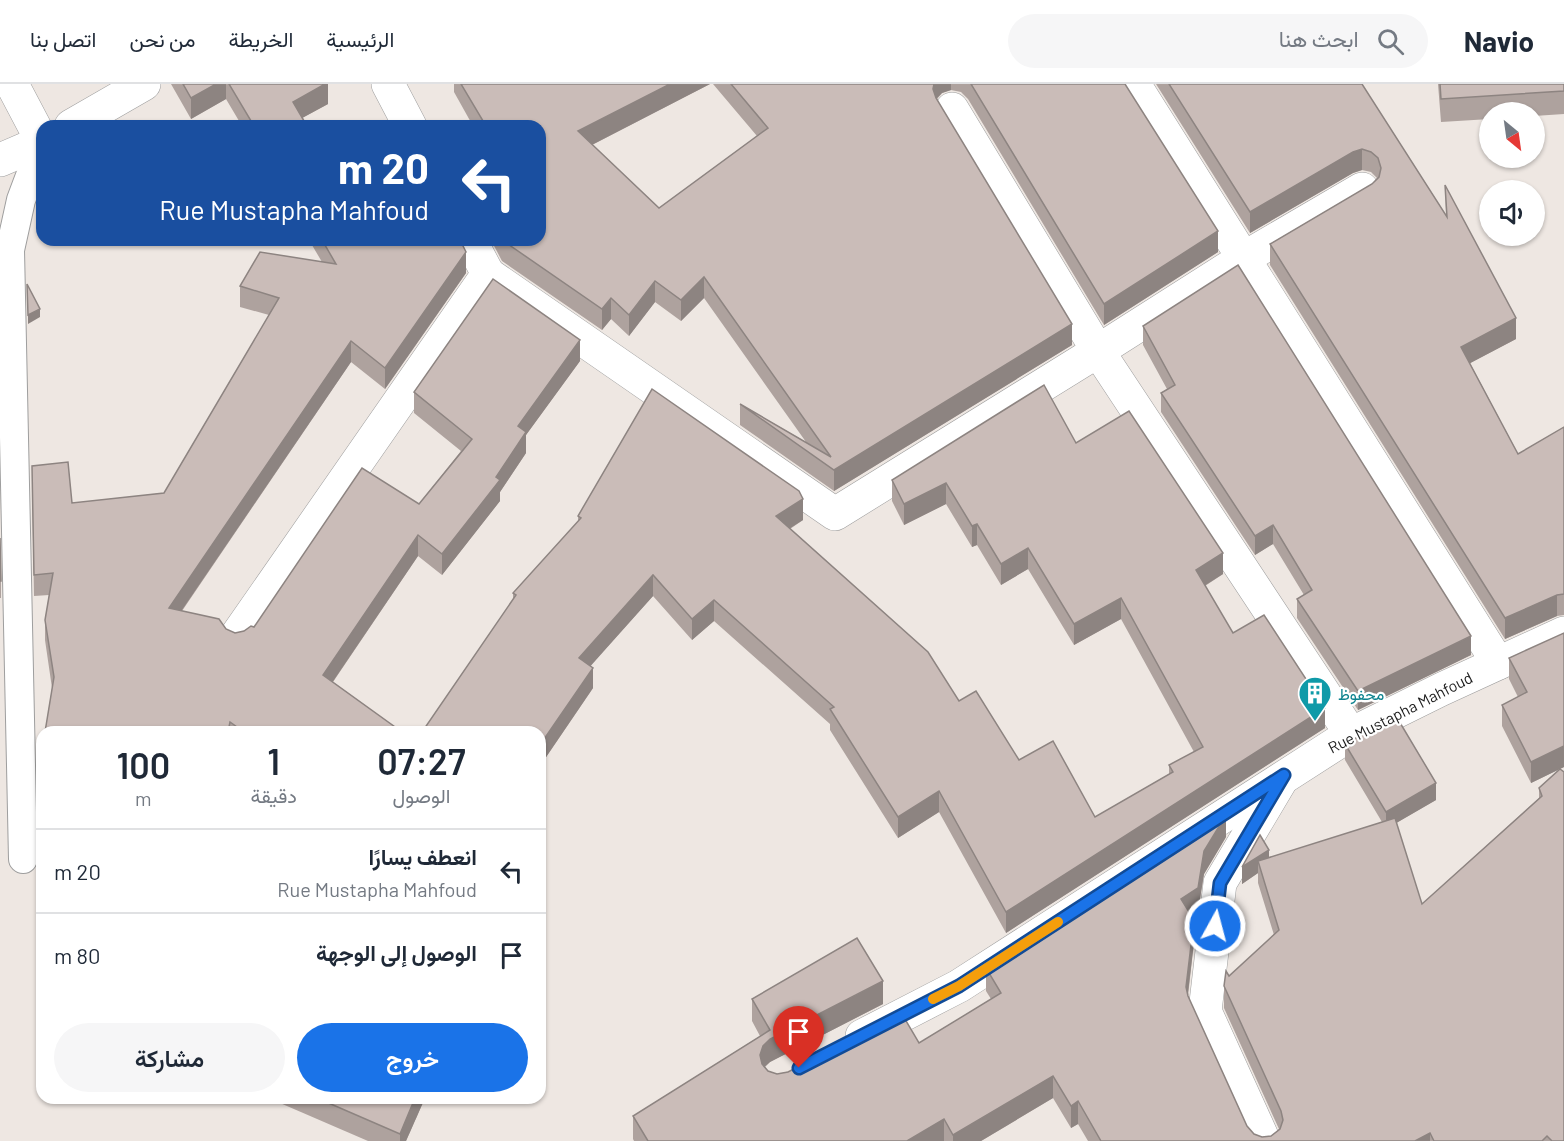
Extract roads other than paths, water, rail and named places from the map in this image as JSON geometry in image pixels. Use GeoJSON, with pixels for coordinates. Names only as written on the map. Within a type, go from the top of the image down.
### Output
{"type":"FeatureCollection","features":[{"type":"Feature","properties":{"kind":"street"},"geometry":{"type":"LineString","coordinates":[[12,84],[36,130]]}},
{"type":"Feature","properties":{"kind":"street"},"geometry":{"type":"LineString","coordinates":[[81,120],[144,84]]}},
{"type":"Feature","properties":{"kind":"street"},"geometry":{"type":"LineString","coordinates":[[388,84],[407,120]]}},
{"type":"Feature","properties":{"kind":"street"},"geometry":{"type":"LineString","coordinates":[[1134,84],[1498,663]]}},
{"type":"Feature","properties":{"kind":"street"},"geometry":{"type":"LineString","coordinates":[[952,110],[1098,351],[1351,734]]}},
{"type":"Feature","properties":{"kind":"street"},"geometry":{"type":"LineString","coordinates":[[0,160],[36,145]]}},
{"type":"Feature","properties":{"kind":"street"},"geometry":{"type":"LineString","coordinates":[[473,246],[488,274],[835,514],[1244,258],[1362,189]]}},
{"type":"Feature","properties":{"kind":"street"},"geometry":{"type":"LineString","coordinates":[[237,635],[488,274]]}},
{"type":"Feature","properties":{"kind":"street","name":"Rue Mustapha Mahfoud"},"geometry":{"type":"LineString","coordinates":[[832,1051],[959,986],[1351,734],[1564,633]]}},
{"type":"Feature","properties":{"kind":"street"},"geometry":{"type":"LineString","coordinates":[[1263,1141],[1205,1011],[1220,883],[1284,775]]}},
{"type":"Feature","properties":{"kind":"lane"},"geometry":{"type":"LineString","coordinates":[[23,859],[10,250],[21,200],[36,159]]}},
{"type":"Feature","properties":{"kind":"place","name":"محفوظ"},"geometry":{"type":"Point","coordinates":[1315,722]}}]}
